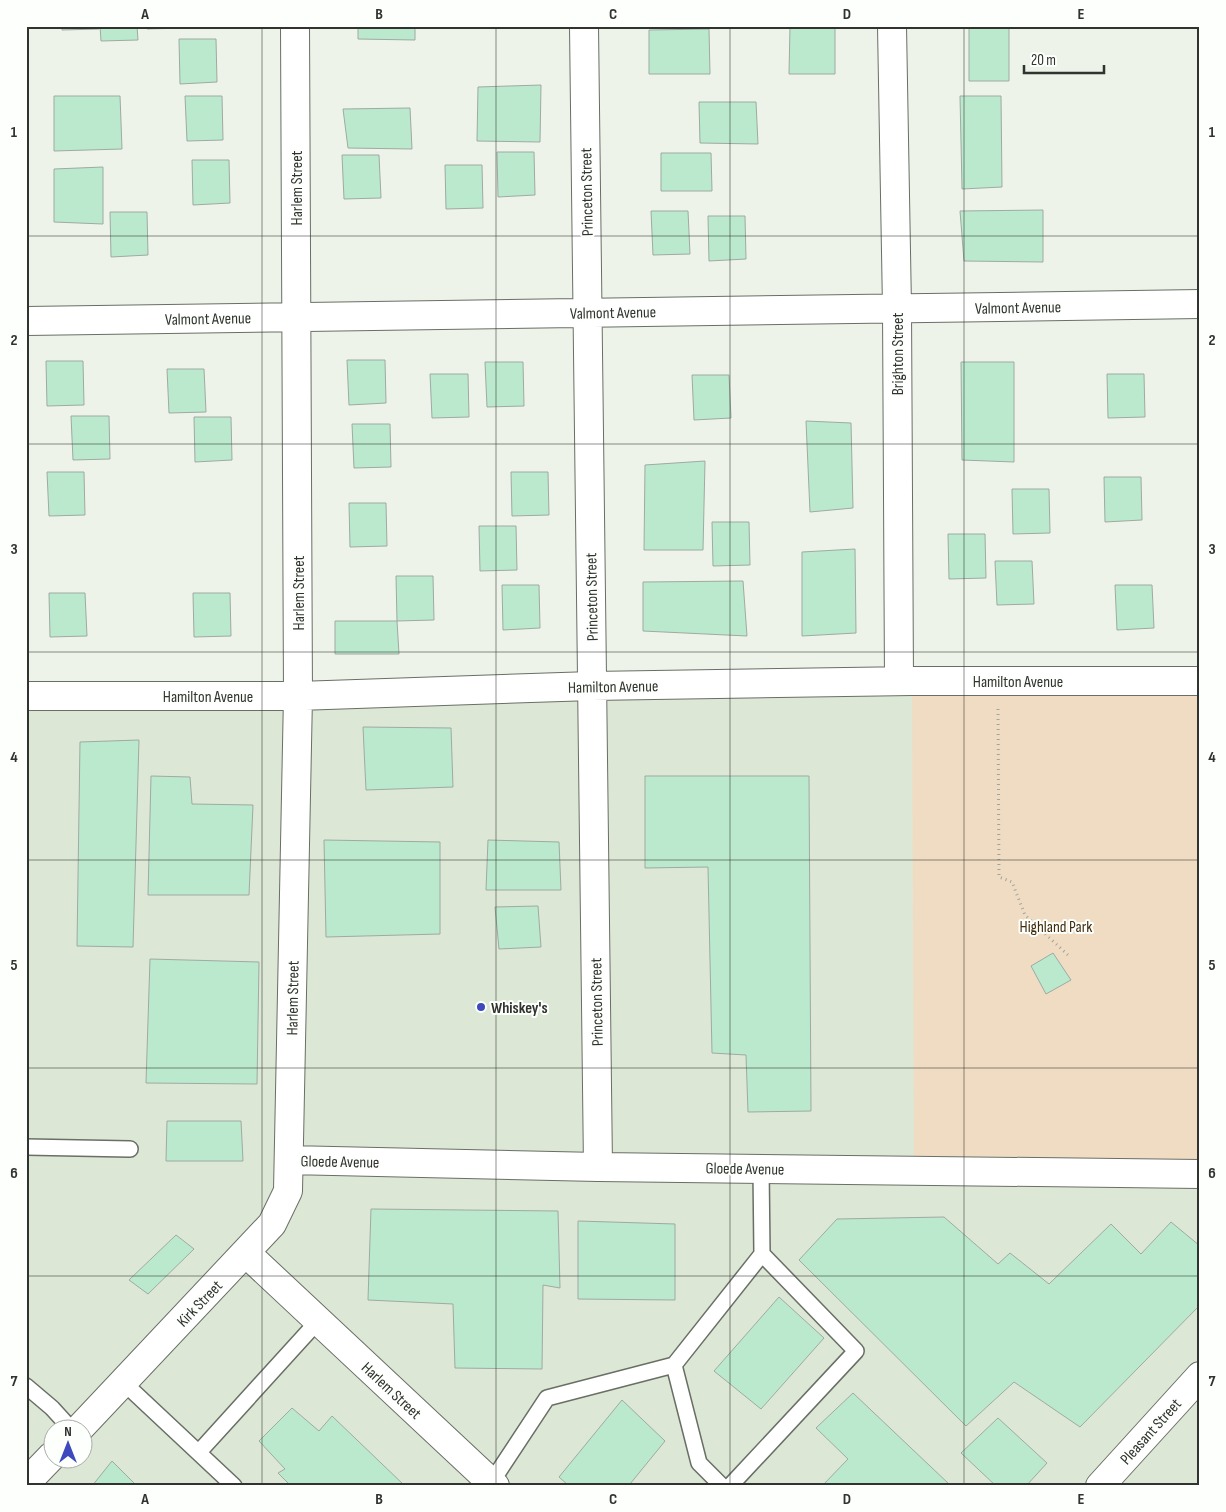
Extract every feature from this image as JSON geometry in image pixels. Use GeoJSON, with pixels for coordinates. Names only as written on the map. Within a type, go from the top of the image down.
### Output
{"type":"FeatureCollection","features":[{"type":"Feature","properties":{"kind":"street","name":"Harlem Street"},"geometry":{"type":"LineString","coordinates":[[289,1160],[298,696],[295,26]]}},
{"type":"Feature","properties":{"kind":"street","name":"Princeton Street"},"geometry":{"type":"LineString","coordinates":[[584,26],[598,1167]]}},
{"type":"Feature","properties":{"kind":"street","name":"Brighton Street"},"geometry":{"type":"LineString","coordinates":[[892,26],[897,308],[899,681]]}},
{"type":"Feature","properties":{"kind":"street","name":"Valmont Avenue"},"geometry":{"type":"LineString","coordinates":[[26,321],[1200,304]]}},
{"type":"Feature","properties":{"kind":"street","name":"Hamilton Avenue"},"geometry":{"type":"LineString","coordinates":[[26,696],[298,696],[592,686],[899,681],[1200,681]]}},
{"type":"Feature","properties":{"kind":"street","name":"Gloede Avenue"},"geometry":{"type":"LineString","coordinates":[[289,1160],[598,1167],[1200,1174]]}},
{"type":"Feature","properties":{"kind":"street","name":"Kirk Street"},"geometry":{"type":"LineString","coordinates":[[87,1420],[272,1224],[288,1191],[289,1160]]}},
{"type":"Feature","properties":{"kind":"street","name":"Harlem Street"},"geometry":{"type":"LineString","coordinates":[[246,1253],[492,1485]]}},
{"type":"Feature","properties":{"kind":"street","name":"Pleasant Street"},"geometry":{"type":"LineString","coordinates":[[1100,1486],[1200,1376]]}},
{"type":"Feature","properties":{"kind":"street"},"geometry":{"type":"LineString","coordinates":[[26,1483],[42,1466]]}},
{"type":"Feature","properties":{"kind":"lane"},"geometry":{"type":"LineString","coordinates":[[26,1147],[130,1148]]}},
{"type":"Feature","properties":{"kind":"lane"},"geometry":{"type":"LineString","coordinates":[[492,1485],[547,1398],[674,1365],[762,1254],[761,1168]]}},
{"type":"Feature","properties":{"kind":"lane"},"geometry":{"type":"LineString","coordinates":[[730,1486],[856,1351],[762,1254]]}},
{"type":"Feature","properties":{"kind":"lane"},"geometry":{"type":"LineString","coordinates":[[199,1452],[318,1321]]}},
{"type":"Feature","properties":{"kind":"lane"},"geometry":{"type":"LineString","coordinates":[[674,1365],[700,1463],[722,1486]]}},
{"type":"Feature","properties":{"kind":"lane"},"geometry":{"type":"LineString","coordinates":[[123,1382],[234,1486]]}},
{"type":"Feature","properties":{"kind":"lane"},"geometry":{"type":"LineString","coordinates":[[26,1386],[63,1420]]}},
{"type":"Feature","properties":{"kind":"path"},"geometry":{"type":"LineString","coordinates":[[998,709],[999,877],[1012,882],[1025,915],[1069,956]]}},
{"type":"Feature","properties":{"kind":"shaded area"},"geometry":{"type":"Polygon","coordinates":[[[912,681],[1200,1174],[1200,1486],[26,1486],[26,696],[912,681]]]}},
{"type":"Feature","properties":{"kind":"green space","name":"Highland Park"},"geometry":{"type":"Polygon","coordinates":[[[912,681],[1200,681],[1200,1174],[914,1171],[912,681]]]}},
{"type":"Feature","properties":{"kind":"building"},"geometry":{"type":"Polygon","coordinates":[[[62,26],[99,26],[99,29],[62,30],[62,26]]]}},
{"type":"Feature","properties":{"kind":"building"},"geometry":{"type":"Polygon","coordinates":[[[100,26],[137,26],[138,40],[101,41],[100,26]]]}},
{"type":"Feature","properties":{"kind":"building"},"geometry":{"type":"Polygon","coordinates":[[[147,26],[184,26],[184,28],[147,29],[147,26]]]}},
{"type":"Feature","properties":{"kind":"building"},"geometry":{"type":"Polygon","coordinates":[[[358,26],[415,26],[415,40],[358,39],[358,26]]]}},
{"type":"Feature","properties":{"kind":"building"},"geometry":{"type":"Polygon","coordinates":[[[790,26],[835,26],[835,74],[789,74],[790,26]]]}},
{"type":"Feature","properties":{"kind":"building"},"geometry":{"type":"Polygon","coordinates":[[[969,26],[1009,26],[1009,81],[969,81],[969,26]]]}},
{"type":"Feature","properties":{"kind":"building"},"geometry":{"type":"Polygon","coordinates":[[[709,29],[710,74],[649,74],[649,30],[709,29]]]}},
{"type":"Feature","properties":{"kind":"building"},"geometry":{"type":"Polygon","coordinates":[[[179,39],[216,39],[217,82],[180,84],[179,39]]]}},
{"type":"Feature","properties":{"kind":"building"},"geometry":{"type":"Polygon","coordinates":[[[541,85],[540,142],[477,141],[478,87],[541,85]]]}},
{"type":"Feature","properties":{"kind":"building"},"geometry":{"type":"Polygon","coordinates":[[[54,96],[120,96],[122,149],[54,151],[54,96]]]}},
{"type":"Feature","properties":{"kind":"building"},"geometry":{"type":"Polygon","coordinates":[[[185,96],[222,96],[223,140],[187,141],[185,96]]]}},
{"type":"Feature","properties":{"kind":"building"},"geometry":{"type":"Polygon","coordinates":[[[960,96],[1001,96],[1002,187],[962,189],[960,96]]]}},
{"type":"Feature","properties":{"kind":"building"},"geometry":{"type":"Polygon","coordinates":[[[699,102],[756,102],[758,144],[700,143],[699,102]]]}},
{"type":"Feature","properties":{"kind":"building"},"geometry":{"type":"Polygon","coordinates":[[[410,108],[412,149],[348,148],[343,109],[410,108]]]}},
{"type":"Feature","properties":{"kind":"building"},"geometry":{"type":"Polygon","coordinates":[[[497,152],[534,152],[535,195],[498,197],[497,152]]]}},
{"type":"Feature","properties":{"kind":"building"},"geometry":{"type":"Polygon","coordinates":[[[661,153],[711,153],[712,191],[661,191],[661,153]]]}},
{"type":"Feature","properties":{"kind":"building"},"geometry":{"type":"Polygon","coordinates":[[[342,155],[379,155],[381,198],[344,199],[342,155]]]}},
{"type":"Feature","properties":{"kind":"building"},"geometry":{"type":"Polygon","coordinates":[[[192,160],[229,160],[230,203],[193,205],[192,160]]]}},
{"type":"Feature","properties":{"kind":"building"},"geometry":{"type":"Polygon","coordinates":[[[445,165],[482,165],[483,208],[446,209],[445,165]]]}},
{"type":"Feature","properties":{"kind":"building"},"geometry":{"type":"Polygon","coordinates":[[[103,167],[103,224],[54,222],[54,169],[103,167]]]}},
{"type":"Feature","properties":{"kind":"building"},"geometry":{"type":"Polygon","coordinates":[[[1043,210],[1043,262],[964,261],[960,211],[1043,210]]]}},
{"type":"Feature","properties":{"kind":"building"},"geometry":{"type":"Polygon","coordinates":[[[651,211],[688,211],[690,254],[653,255],[651,211]]]}},
{"type":"Feature","properties":{"kind":"building"},"geometry":{"type":"Polygon","coordinates":[[[110,212],[147,212],[148,255],[111,257],[110,212]]]}},
{"type":"Feature","properties":{"kind":"building"},"geometry":{"type":"Polygon","coordinates":[[[708,216],[745,216],[746,259],[709,261],[708,216]]]}},
{"type":"Feature","properties":{"kind":"building"},"geometry":{"type":"Polygon","coordinates":[[[347,360],[385,360],[386,403],[349,405],[347,360]]]}},
{"type":"Feature","properties":{"kind":"building"},"geometry":{"type":"Polygon","coordinates":[[[46,361],[83,361],[84,405],[47,406],[46,361]]]}},
{"type":"Feature","properties":{"kind":"building"},"geometry":{"type":"Polygon","coordinates":[[[485,362],[523,362],[524,406],[487,407],[485,362]]]}},
{"type":"Feature","properties":{"kind":"building"},"geometry":{"type":"Polygon","coordinates":[[[961,362],[1014,362],[1014,462],[962,460],[961,362]]]}},
{"type":"Feature","properties":{"kind":"building"},"geometry":{"type":"Polygon","coordinates":[[[167,369],[204,369],[206,412],[169,413],[167,369]]]}},
{"type":"Feature","properties":{"kind":"building"},"geometry":{"type":"Polygon","coordinates":[[[430,374],[468,374],[469,417],[432,418],[430,374]]]}},
{"type":"Feature","properties":{"kind":"building"},"geometry":{"type":"Polygon","coordinates":[[[1107,374],[1144,374],[1145,417],[1108,418],[1107,374]]]}},
{"type":"Feature","properties":{"kind":"building"},"geometry":{"type":"Polygon","coordinates":[[[692,375],[729,375],[731,418],[694,420],[692,375]]]}},
{"type":"Feature","properties":{"kind":"building"},"geometry":{"type":"Polygon","coordinates":[[[71,416],[109,416],[110,459],[73,460],[71,416]]]}},
{"type":"Feature","properties":{"kind":"building"},"geometry":{"type":"Polygon","coordinates":[[[194,417],[231,417],[232,460],[195,462],[194,417]]]}},
{"type":"Feature","properties":{"kind":"building"},"geometry":{"type":"Polygon","coordinates":[[[806,421],[851,423],[853,508],[810,512],[806,421]]]}},
{"type":"Feature","properties":{"kind":"building"},"geometry":{"type":"Polygon","coordinates":[[[352,424],[390,424],[391,467],[354,468],[352,424]]]}},
{"type":"Feature","properties":{"kind":"building"},"geometry":{"type":"Polygon","coordinates":[[[705,461],[703,550],[644,550],[645,465],[705,461]]]}},
{"type":"Feature","properties":{"kind":"building"},"geometry":{"type":"Polygon","coordinates":[[[47,472],[84,472],[85,515],[49,516],[47,472]]]}},
{"type":"Feature","properties":{"kind":"building"},"geometry":{"type":"Polygon","coordinates":[[[511,472],[548,472],[549,515],[512,516],[511,472]]]}},
{"type":"Feature","properties":{"kind":"building"},"geometry":{"type":"Polygon","coordinates":[[[1104,477],[1141,477],[1142,520],[1105,522],[1104,477]]]}},
{"type":"Feature","properties":{"kind":"building"},"geometry":{"type":"Polygon","coordinates":[[[1012,489],[1049,489],[1050,533],[1013,534],[1012,489]]]}},
{"type":"Feature","properties":{"kind":"building"},"geometry":{"type":"Polygon","coordinates":[[[349,503],[386,503],[387,546],[350,547],[349,503]]]}},
{"type":"Feature","properties":{"kind":"building"},"geometry":{"type":"Polygon","coordinates":[[[712,522],[749,522],[750,565],[713,566],[712,522]]]}},
{"type":"Feature","properties":{"kind":"building"},"geometry":{"type":"Polygon","coordinates":[[[479,526],[516,526],[517,570],[480,571],[479,526]]]}},
{"type":"Feature","properties":{"kind":"building"},"geometry":{"type":"Polygon","coordinates":[[[948,534],[985,534],[986,578],[949,579],[948,534]]]}},
{"type":"Feature","properties":{"kind":"building"},"geometry":{"type":"Polygon","coordinates":[[[855,549],[856,633],[802,636],[802,552],[855,549]]]}},
{"type":"Feature","properties":{"kind":"building"},"geometry":{"type":"Polygon","coordinates":[[[995,561],[1032,561],[1034,604],[997,605],[995,561]]]}},
{"type":"Feature","properties":{"kind":"building"},"geometry":{"type":"Polygon","coordinates":[[[396,576],[433,576],[434,620],[397,621],[396,576]]]}},
{"type":"Feature","properties":{"kind":"building"},"geometry":{"type":"Polygon","coordinates":[[[743,581],[747,636],[643,631],[643,582],[743,581]]]}},
{"type":"Feature","properties":{"kind":"building"},"geometry":{"type":"Polygon","coordinates":[[[502,585],[539,585],[540,628],[503,630],[502,585]]]}},
{"type":"Feature","properties":{"kind":"building"},"geometry":{"type":"Polygon","coordinates":[[[1115,585],[1152,585],[1154,628],[1117,630],[1115,585]]]}},
{"type":"Feature","properties":{"kind":"building"},"geometry":{"type":"Polygon","coordinates":[[[49,593],[85,593],[87,636],[50,637],[49,593]]]}},
{"type":"Feature","properties":{"kind":"building"},"geometry":{"type":"Polygon","coordinates":[[[193,593],[230,593],[231,636],[194,637],[193,593]]]}},
{"type":"Feature","properties":{"kind":"building"},"geometry":{"type":"Polygon","coordinates":[[[335,621],[397,621],[399,654],[335,654],[335,621]]]}},
{"type":"Feature","properties":{"kind":"building"},"geometry":{"type":"Polygon","coordinates":[[[363,727],[451,728],[453,787],[366,790],[363,727]]]}},
{"type":"Feature","properties":{"kind":"building"},"geometry":{"type":"Polygon","coordinates":[[[139,740],[133,947],[77,946],[80,742],[139,740]]]}},
{"type":"Feature","properties":{"kind":"building"},"geometry":{"type":"Polygon","coordinates":[[[151,776],[190,777],[192,804],[253,805],[249,895],[148,895],[151,776]]]}},
{"type":"Feature","properties":{"kind":"building"},"geometry":{"type":"Polygon","coordinates":[[[645,776],[809,776],[811,1111],[748,1112],[746,1055],[712,1053],[708,867],[645,868],[645,776]]]}},
{"type":"Feature","properties":{"kind":"building"},"geometry":{"type":"Polygon","coordinates":[[[324,840],[440,842],[440,934],[326,937],[324,840]]]}},
{"type":"Feature","properties":{"kind":"building"},"geometry":{"type":"Polygon","coordinates":[[[488,840],[559,842],[561,890],[486,890],[488,840]]]}},
{"type":"Feature","properties":{"kind":"building"},"geometry":{"type":"Polygon","coordinates":[[[538,906],[541,947],[499,949],[495,907],[538,906]]]}},
{"type":"Feature","properties":{"kind":"building"},"geometry":{"type":"Polygon","coordinates":[[[1053,953],[1071,980],[1046,994],[1031,966],[1053,953]]]}},
{"type":"Feature","properties":{"kind":"building"},"geometry":{"type":"Polygon","coordinates":[[[150,959],[259,962],[257,1084],[146,1083],[150,959]]]}},
{"type":"Feature","properties":{"kind":"building"},"geometry":{"type":"Polygon","coordinates":[[[167,1121],[241,1121],[243,1161],[166,1161],[167,1121]]]}},
{"type":"Feature","properties":{"kind":"building"},"geometry":{"type":"Polygon","coordinates":[[[371,1209],[558,1211],[560,1288],[543,1285],[542,1369],[455,1368],[453,1304],[368,1300],[371,1209]]]}},
{"type":"Feature","properties":{"kind":"building"},"geometry":{"type":"Polygon","coordinates":[[[944,1217],[998,1264],[1010,1253],[1049,1284],[1111,1224],[1141,1254],[1171,1222],[1200,1246],[1200,1305],[1080,1427],[1014,1382],[966,1426],[799,1260],[837,1219],[944,1217]]]}},
{"type":"Feature","properties":{"kind":"building"},"geometry":{"type":"Polygon","coordinates":[[[578,1221],[675,1224],[675,1300],[578,1299],[578,1221]]]}},
{"type":"Feature","properties":{"kind":"building"},"geometry":{"type":"Polygon","coordinates":[[[176,1235],[194,1249],[148,1294],[129,1280],[176,1235]]]}},
{"type":"Feature","properties":{"kind":"building"},"geometry":{"type":"Polygon","coordinates":[[[779,1297],[824,1338],[761,1409],[714,1371],[779,1297]]]}},
{"type":"Feature","properties":{"kind":"building"},"geometry":{"type":"Polygon","coordinates":[[[853,1393],[949,1484],[822,1486],[848,1459],[816,1428],[853,1393]]]}},
{"type":"Feature","properties":{"kind":"building"},"geometry":{"type":"Polygon","coordinates":[[[622,1400],[665,1441],[630,1484],[631,1486],[569,1486],[559,1477],[622,1400]]]}},
{"type":"Feature","properties":{"kind":"building"},"geometry":{"type":"Polygon","coordinates":[[[292,1408],[319,1431],[332,1416],[405,1486],[291,1486],[278,1473],[285,1469],[259,1441],[292,1408]]]}},
{"type":"Feature","properties":{"kind":"building"},"geometry":{"type":"Polygon","coordinates":[[[998,1418],[1047,1463],[1026,1486],[996,1486],[961,1453],[998,1418]]]}},
{"type":"Feature","properties":{"kind":"building"},"geometry":{"type":"Polygon","coordinates":[[[112,1461],[137,1486],[92,1486],[112,1461]]]}},
{"type":"Feature","properties":{"kind":"place","name":"Whiskey's"},"geometry":{"type":"Point","coordinates":[481,1007]}}]}
